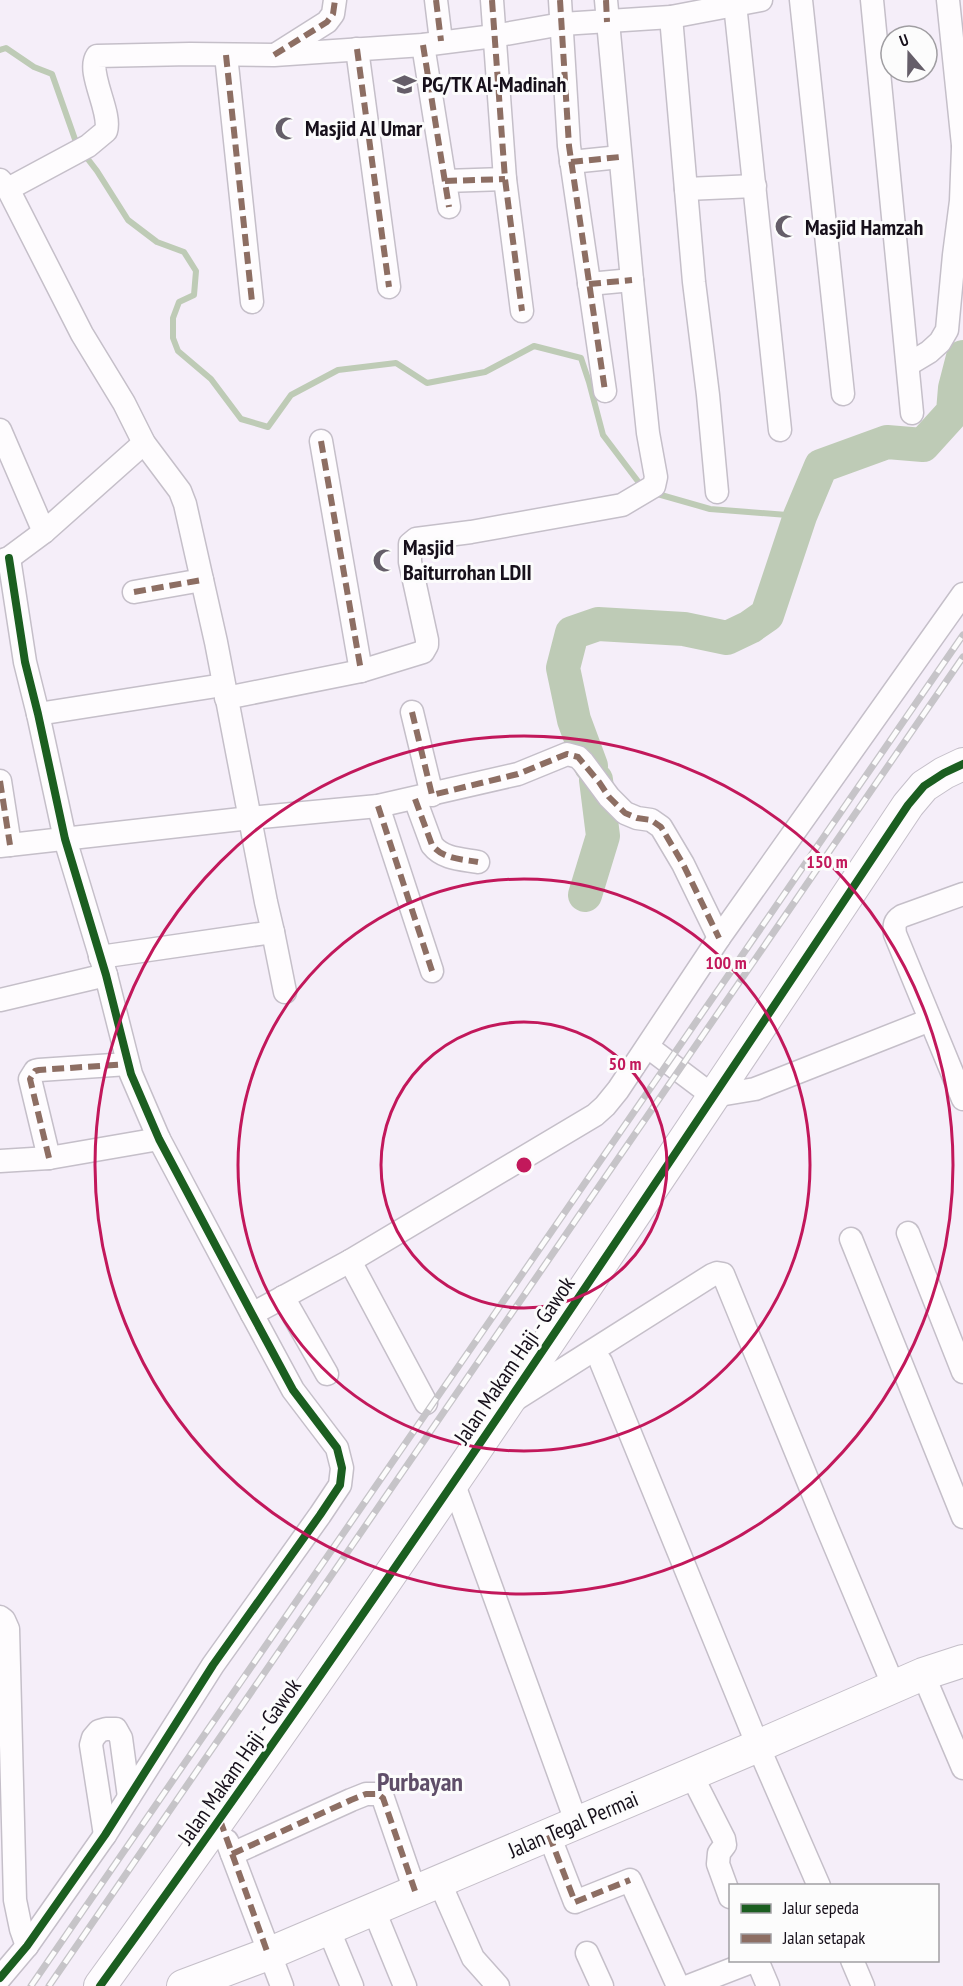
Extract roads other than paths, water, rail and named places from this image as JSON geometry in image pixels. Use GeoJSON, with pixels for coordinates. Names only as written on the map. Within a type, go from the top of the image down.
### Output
{"type":"FeatureCollection","features":[{"type":"Feature","properties":{"kind":"street"},"geometry":{"type":"LineString","coordinates":[[274,56],[327,22],[333,14],[335,0]]}},
{"type":"Feature","properties":{"kind":"street"},"geometry":{"type":"LineString","coordinates":[[436,0],[432,43],[449,207]]}},
{"type":"Feature","properties":{"kind":"street"},"geometry":{"type":"LineString","coordinates":[[492,0],[505,179],[522,311]]}},
{"type":"Feature","properties":{"kind":"street"},"geometry":{"type":"LineString","coordinates":[[560,0],[571,162],[605,391]]}},
{"type":"Feature","properties":{"kind":"street"},"geometry":{"type":"LineString","coordinates":[[285,992],[185,504],[180,491],[144,443],[124,404],[82,334],[4,184],[79,150],[103,135],[108,128],[94,62],[97,56],[190,54],[274,56],[432,43],[495,36],[562,24],[606,11],[671,17],[761,0]]}},
{"type":"Feature","properties":{"kind":"street"},"geometry":{"type":"LineString","coordinates":[[801,0],[843,394]]}},
{"type":"Feature","properties":{"kind":"street"},"geometry":{"type":"LineString","coordinates":[[872,0],[912,413]]}},
{"type":"Feature","properties":{"kind":"street"},"geometry":{"type":"LineString","coordinates":[[909,364],[929,352],[940,342],[947,330],[961,201],[963,147],[948,0]]}},
{"type":"Feature","properties":{"kind":"street"},"geometry":{"type":"LineString","coordinates":[[735,4],[780,430]]}},
{"type":"Feature","properties":{"kind":"street"},"geometry":{"type":"LineString","coordinates":[[38,714],[225,692],[361,671],[423,652],[427,645],[410,562],[410,544],[416,538],[471,532],[622,505],[654,486],[656,477],[648,433],[606,11]]}},
{"type":"Feature","properties":{"kind":"street"},"geometry":{"type":"LineString","coordinates":[[671,17],[694,282],[717,492]]}},
{"type":"Feature","properties":{"kind":"street"},"geometry":{"type":"LineString","coordinates":[[357,49],[389,287]]}},
{"type":"Feature","properties":{"kind":"street"},"geometry":{"type":"LineString","coordinates":[[226,56],[252,302]]}},
{"type":"Feature","properties":{"kind":"street"},"geometry":{"type":"LineString","coordinates":[[571,162],[620,157]]}},
{"type":"Feature","properties":{"kind":"street"},"geometry":{"type":"LineString","coordinates":[[445,181],[505,179]]}},
{"type":"Feature","properties":{"kind":"street"},"geometry":{"type":"LineString","coordinates":[[686,189],[755,186]]}},
{"type":"Feature","properties":{"kind":"street"},"geometry":{"type":"LineString","coordinates":[[589,284],[632,280]]}},
{"type":"Feature","properties":{"kind":"street"},"geometry":{"type":"LineString","coordinates":[[0,430],[44,532]]}},
{"type":"Feature","properties":{"kind":"street"},"geometry":{"type":"LineString","coordinates":[[321,441],[361,671]]}},
{"type":"Feature","properties":{"kind":"street"},"geometry":{"type":"LineString","coordinates":[[0,1978],[27,1946],[105,1834],[213,1665],[340,1485],[342,1468],[337,1448],[293,1390],[252,1314],[159,1139],[131,1074],[103,966],[65,839],[4,560],[44,532],[144,443]]}},
{"type":"Feature","properties":{"kind":"street"},"geometry":{"type":"LineString","coordinates":[[134,592],[202,580]]}},
{"type":"Feature","properties":{"kind":"street"},"geometry":{"type":"LineString","coordinates":[[252,1314],[350,1261],[595,1115],[605,1106],[648,1047],[719,938],[963,594]]}},
{"type":"Feature","properties":{"kind":"street"},"geometry":{"type":"LineString","coordinates":[[412,712],[432,845],[436,850],[453,858],[478,862]]}},
{"type":"Feature","properties":{"kind":"street"},"geometry":{"type":"LineString","coordinates":[[0,781],[5,846],[378,806],[518,774],[567,754],[578,757],[609,797],[625,813],[651,820],[661,827],[694,884],[719,938]]}},
{"type":"Feature","properties":{"kind":"street","name":"Jalan Makam Haji - Gawok"},"geometry":{"type":"LineString","coordinates":[[100,1986],[220,1820],[453,1482],[908,805],[924,786],[963,764]]}},
{"type":"Feature","properties":{"kind":"street"},"geometry":{"type":"LineString","coordinates":[[378,806],[432,971]]}},
{"type":"Feature","properties":{"kind":"street"},"geometry":{"type":"LineString","coordinates":[[963,894],[902,916],[896,920],[894,925],[895,934],[963,1099]]}},
{"type":"Feature","properties":{"kind":"street"},"geometry":{"type":"LineString","coordinates":[[0,1000],[103,966],[273,932]]}},
{"type":"Feature","properties":{"kind":"street"},"geometry":{"type":"LineString","coordinates":[[648,1047],[712,1096],[754,1089],[930,1020]]}},
{"type":"Feature","properties":{"kind":"street"},"geometry":{"type":"LineString","coordinates":[[48,1158],[30,1079],[33,1073],[39,1070],[128,1064]]}},
{"type":"Feature","properties":{"kind":"street"},"geometry":{"type":"LineString","coordinates":[[0,1161],[48,1158],[159,1139]]}},
{"type":"Feature","properties":{"kind":"street"},"geometry":{"type":"LineString","coordinates":[[908,1233],[963,1372]]}},
{"type":"Feature","properties":{"kind":"street"},"geometry":{"type":"LineString","coordinates":[[851,1239],[963,1518]]}},
{"type":"Feature","properties":{"kind":"street"},"geometry":{"type":"LineString","coordinates":[[350,1261],[426,1403]]}},
{"type":"Feature","properties":{"kind":"street"},"geometry":{"type":"LineString","coordinates":[[504,1406],[712,1275],[721,1272],[726,1278],[894,1687]]}},
{"type":"Feature","properties":{"kind":"street"},"geometry":{"type":"LineString","coordinates":[[284,1297],[327,1374]]}},
{"type":"Feature","properties":{"kind":"street"},"geometry":{"type":"LineString","coordinates":[[601,1362],[758,1746],[818,1884]]}},
{"type":"Feature","properties":{"kind":"street"},"geometry":{"type":"LineString","coordinates":[[453,1482],[563,1829],[575,1902],[630,1880],[678,1986]]}},
{"type":"Feature","properties":{"kind":"street"},"geometry":{"type":"LineString","coordinates":[[0,1617],[8,1629],[15,1900],[27,1946]]}},
{"type":"Feature","properties":{"kind":"street","name":"Jalan Tegal Permai"},"geometry":{"type":"LineString","coordinates":[[183,1986],[268,1954],[923,1674],[963,1661]]}},
{"type":"Feature","properties":{"kind":"street"},"geometry":{"type":"LineString","coordinates":[[923,1674],[963,1768]]}},
{"type":"Feature","properties":{"kind":"street"},"geometry":{"type":"LineString","coordinates":[[105,1834],[91,1753],[93,1738],[99,1731],[116,1730],[121,1738],[129,1797]]}},
{"type":"Feature","properties":{"kind":"street"},"geometry":{"type":"LineString","coordinates":[[691,1774],[724,1839],[718,1864],[729,1894]]}},
{"type":"Feature","properties":{"kind":"street"},"geometry":{"type":"LineString","coordinates":[[232,1854],[351,1800],[366,1794],[378,1794],[383,1798],[427,1886],[473,1958],[498,1986]]}},
{"type":"Feature","properties":{"kind":"street"},"geometry":{"type":"LineString","coordinates":[[220,1820],[268,1954],[282,1986]]}},
{"type":"Feature","properties":{"kind":"street"},"geometry":{"type":"LineString","coordinates":[[373,1908],[405,1986]]}},
{"type":"Feature","properties":{"kind":"street"},"geometry":{"type":"LineString","coordinates":[[328,1928],[352,1986]]}},
{"type":"Feature","properties":{"kind":"street"},"geometry":{"type":"LineString","coordinates":[[587,1953],[602,1986]]}},
{"type":"Feature","properties":{"kind":"street"},"geometry":{"type":"LineString","coordinates":[[690,1986],[752,1962]]}},
{"type":"Feature","properties":{"kind":"street"},"geometry":{"type":"LineString","coordinates":[[758,1962],[768,1986]]}},
{"type":"Feature","properties":{"kind":"street"},"geometry":{"type":"LineString","coordinates":[[853,1962],[863,1986]]}},
{"type":"Feature","properties":{"kind":"waterway"},"geometry":{"type":"LineString","coordinates":[[0,50],[6,48],[34,67],[52,74],[77,145],[97,171],[128,220],[157,242],[184,252],[196,271],[194,295],[179,302],[173,318],[173,338],[178,351],[211,379],[241,419],[268,427],[291,395],[338,370],[396,363],[427,383],[485,372],[534,346],[581,358],[603,435],[643,488]]}},
{"type":"Feature","properties":{"kind":"waterway"},"geometry":{"type":"LineString","coordinates":[[591,766],[574,720],[563,668],[572,633],[598,624],[684,629],[727,638],[750,627],[767,615],[800,516],[821,466],[887,442],[923,445],[953,412],[955,388],[963,357]]}},
{"type":"Feature","properties":{"kind":"waterway"},"geometry":{"type":"LineString","coordinates":[[654,493],[710,509],[800,516]]}},
{"type":"Feature","properties":{"kind":"waterway"},"geometry":{"type":"LineString","coordinates":[[585,895],[603,836],[596,780]]}},
{"type":"Feature","properties":{"kind":"railway"},"geometry":{"type":"LineString","coordinates":[[31,1986],[963,635]]}},
{"type":"Feature","properties":{"kind":"railway"},"geometry":{"type":"LineString","coordinates":[[49,1986],[963,657]]}},
{"type":"Feature","properties":{"kind":"place","name":"PG/TK Al-Madinah"},"geometry":{"type":"Point","coordinates":[404,84]}},
{"type":"Feature","properties":{"kind":"place","name":"Masjid Al Umar"},"geometry":{"type":"Point","coordinates":[287,128]}},
{"type":"Feature","properties":{"kind":"place","name":"Masjid Hamzah"},"geometry":{"type":"Point","coordinates":[787,227]}},
{"type":"Feature","properties":{"kind":"place","name":"Masjid Baiturrohan LDII"},"geometry":{"type":"Point","coordinates":[385,560]}},
{"type":"Feature","properties":{"kind":"district","name":"Purbayan"},"geometry":{"type":"Point","coordinates":[420,1781]}}]}
